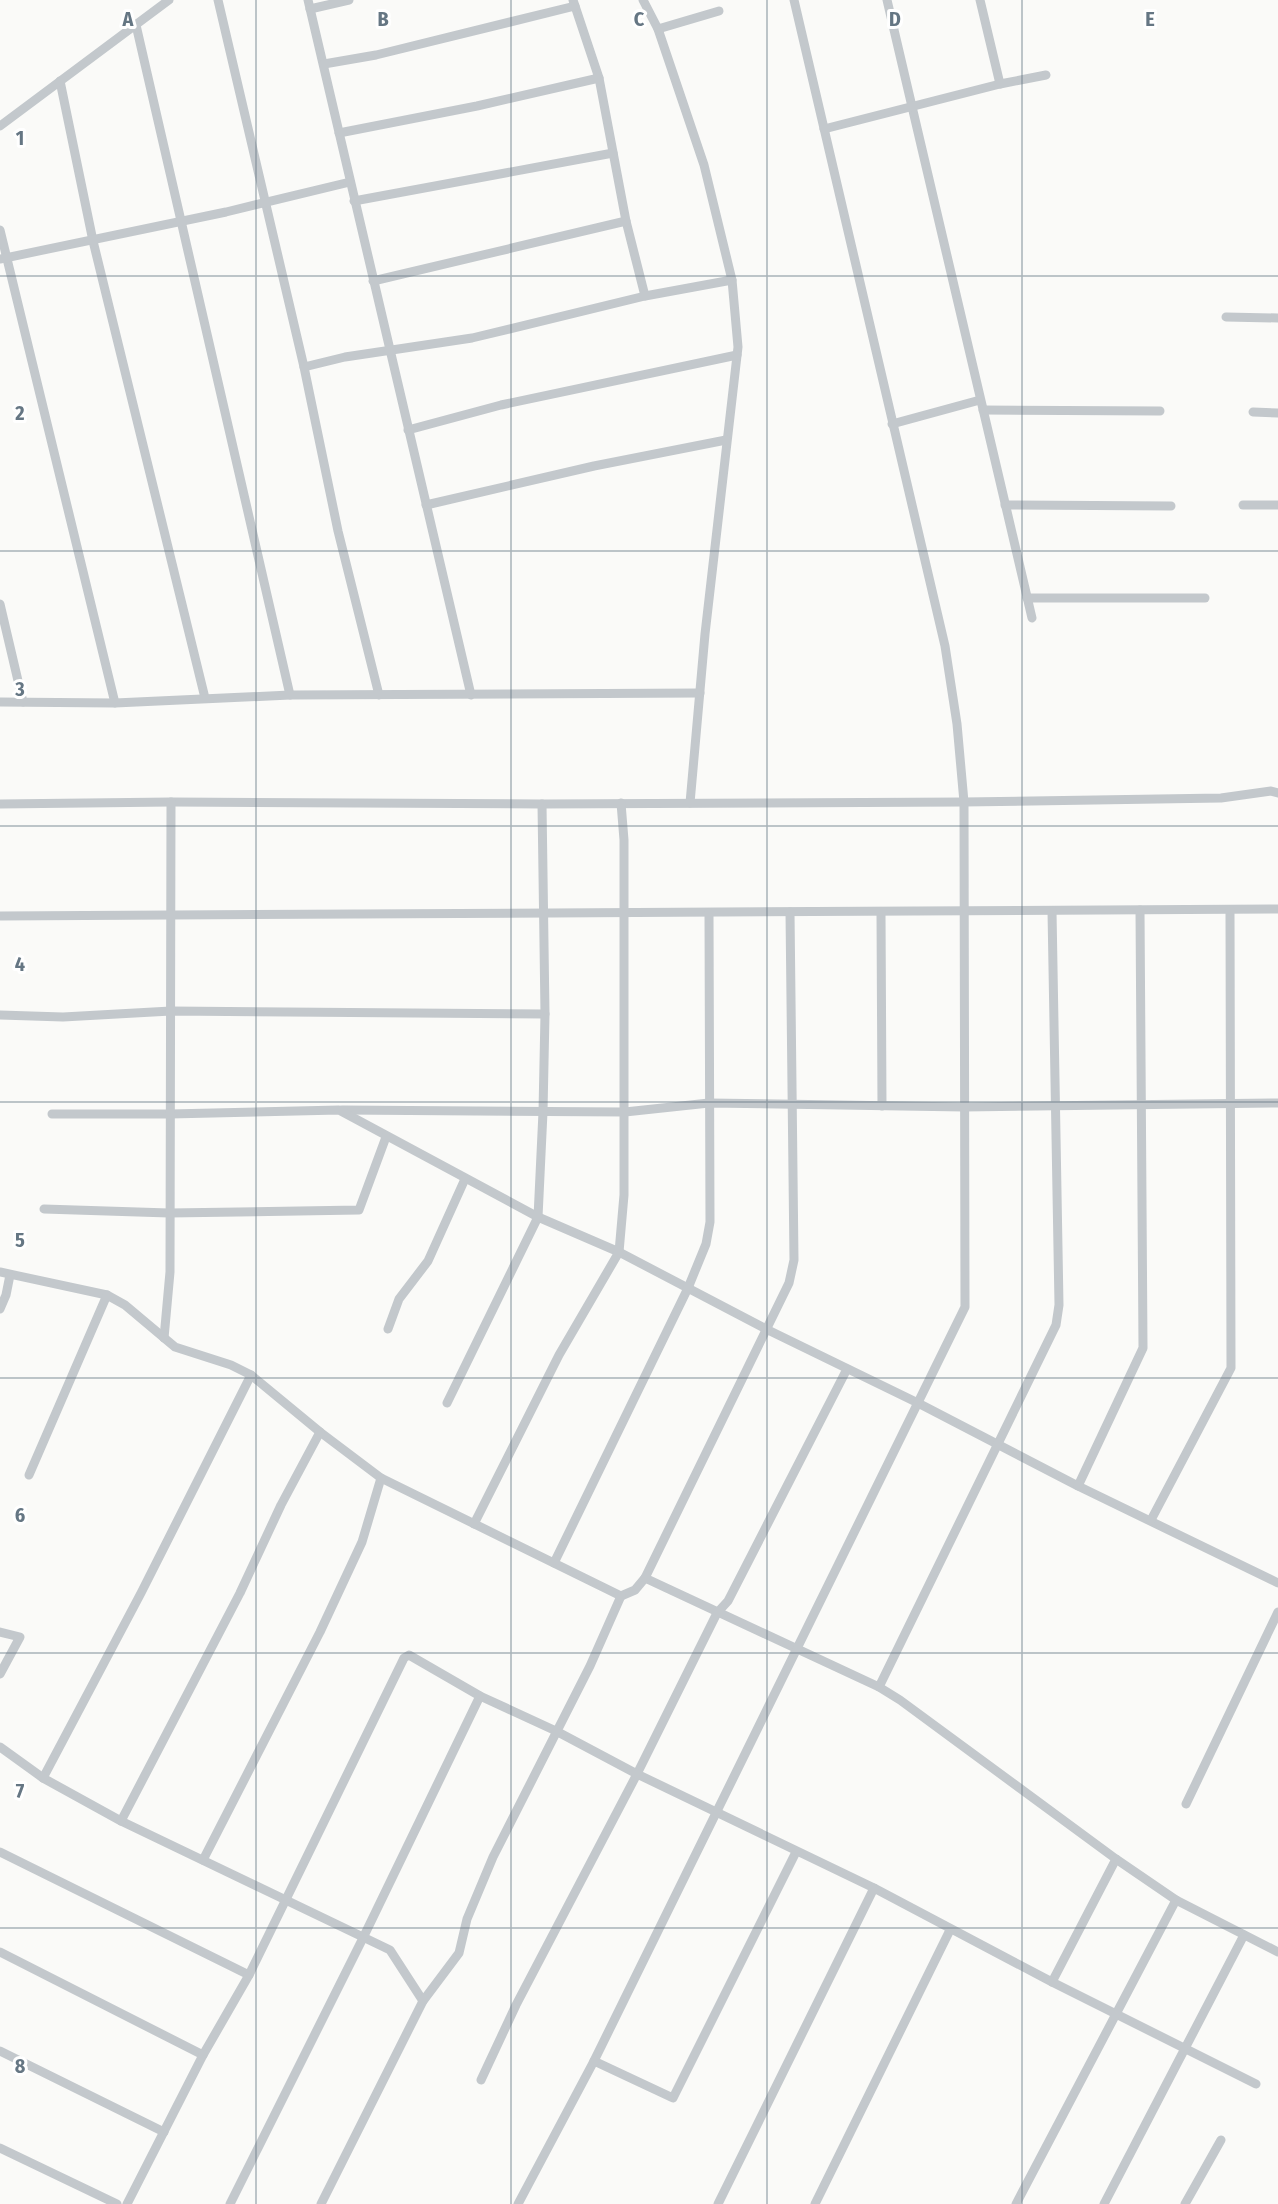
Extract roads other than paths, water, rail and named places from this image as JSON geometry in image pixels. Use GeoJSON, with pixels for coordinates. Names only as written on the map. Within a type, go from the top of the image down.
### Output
{"type":"FeatureCollection","features":[{"type":"Feature","properties":{"kind":"street"},"geometry":{"type":"LineString","coordinates":[[0,126],[169,0]]}},
{"type":"Feature","properties":{"kind":"street"},"geometry":{"type":"LineString","coordinates":[[218,0],[304,367],[338,531],[379,695]]}},
{"type":"Feature","properties":{"kind":"street"},"geometry":{"type":"LineString","coordinates":[[349,0],[309,4],[471,695]]}},
{"type":"Feature","properties":{"kind":"street"},"geometry":{"type":"LineString","coordinates":[[643,0],[658,29],[704,165],[732,280],[738,347],[726,440],[690,802]]}},
{"type":"Feature","properties":{"kind":"street"},"geometry":{"type":"LineString","coordinates":[[519,2204],[594,2061],[965,1307],[964,802],[957,724],[945,646],[794,0]]}},
{"type":"Feature","properties":{"kind":"street"},"geometry":{"type":"LineString","coordinates":[[887,0],[1032,618]]}},
{"type":"Feature","properties":{"kind":"street"},"geometry":{"type":"LineString","coordinates":[[980,0],[1000,84]]}},
{"type":"Feature","properties":{"kind":"street"},"geometry":{"type":"LineString","coordinates":[[324,64],[376,55],[574,3],[599,78],[626,221],[645,296]]}},
{"type":"Feature","properties":{"kind":"street"},"geometry":{"type":"LineString","coordinates":[[658,29],[719,11]]}},
{"type":"Feature","properties":{"kind":"street"},"geometry":{"type":"LineString","coordinates":[[136,25],[290,695]]}},
{"type":"Feature","properties":{"kind":"street"},"geometry":{"type":"LineString","coordinates":[[824,129],[1000,84],[1046,75]]}},
{"type":"Feature","properties":{"kind":"street"},"geometry":{"type":"LineString","coordinates":[[339,133],[477,106],[599,78]]}},
{"type":"Feature","properties":{"kind":"street"},"geometry":{"type":"LineString","coordinates":[[60,81],[93,241],[205,698]]}},
{"type":"Feature","properties":{"kind":"street"},"geometry":{"type":"LineString","coordinates":[[354,201],[613,153]]}},
{"type":"Feature","properties":{"kind":"street"},"geometry":{"type":"LineString","coordinates":[[3,259],[266,203],[350,182]]}},
{"type":"Feature","properties":{"kind":"street"},"geometry":{"type":"LineString","coordinates":[[373,281],[626,221]]}},
{"type":"Feature","properties":{"kind":"street"},"geometry":{"type":"LineString","coordinates":[[0,230],[3,259],[115,703]]}},
{"type":"Feature","properties":{"kind":"street"},"geometry":{"type":"LineString","coordinates":[[304,367],[389,350],[472,338],[645,296],[732,280]]}},
{"type":"Feature","properties":{"kind":"street"},"geometry":{"type":"LineString","coordinates":[[1226,317],[1278,318]]}},
{"type":"Feature","properties":{"kind":"street"},"geometry":{"type":"LineString","coordinates":[[408,430],[501,405],[737,355]]}},
{"type":"Feature","properties":{"kind":"street"},"geometry":{"type":"LineString","coordinates":[[892,424],[980,400]]}},
{"type":"Feature","properties":{"kind":"street"},"geometry":{"type":"LineString","coordinates":[[983,410],[1161,411]]}},
{"type":"Feature","properties":{"kind":"street"},"geometry":{"type":"LineString","coordinates":[[1253,412],[1278,413]]}},
{"type":"Feature","properties":{"kind":"street"},"geometry":{"type":"LineString","coordinates":[[426,505],[594,466],[726,440]]}},
{"type":"Feature","properties":{"kind":"street"},"geometry":{"type":"LineString","coordinates":[[1005,504],[1171,506]]}},
{"type":"Feature","properties":{"kind":"street"},"geometry":{"type":"LineString","coordinates":[[1243,505],[1278,505]]}},
{"type":"Feature","properties":{"kind":"street"},"geometry":{"type":"LineString","coordinates":[[1027,598],[1206,598]]}},
{"type":"Feature","properties":{"kind":"street"},"geometry":{"type":"LineString","coordinates":[[0,604],[23,702]]}},
{"type":"Feature","properties":{"kind":"street"},"geometry":{"type":"LineString","coordinates":[[0,702],[115,703],[290,695],[700,693]]}},
{"type":"Feature","properties":{"kind":"street"},"geometry":{"type":"LineString","coordinates":[[0,804],[964,802],[1221,798],[1271,791],[1278,793]]}},
{"type":"Feature","properties":{"kind":"street"},"geometry":{"type":"LineString","coordinates":[[164,1338],[170,1272],[171,802]]}},
{"type":"Feature","properties":{"kind":"street"},"geometry":{"type":"LineString","coordinates":[[474,1524],[559,1354],[619,1252],[624,1195],[625,1112],[621,803]]}},
{"type":"Feature","properties":{"kind":"street"},"geometry":{"type":"LineString","coordinates":[[447,1403],[538,1217],[545,1014],[542,804]]}},
{"type":"Feature","properties":{"kind":"street"},"geometry":{"type":"LineString","coordinates":[[0,916],[1278,909]]}},
{"type":"Feature","properties":{"kind":"street"},"geometry":{"type":"LineString","coordinates":[[1078,1486],[1143,1348],[1140,910]]}},
{"type":"Feature","properties":{"kind":"street"},"geometry":{"type":"LineString","coordinates":[[1151,1520],[1231,1368],[1230,910]]}},
{"type":"Feature","properties":{"kind":"street"},"geometry":{"type":"LineString","coordinates":[[879,1687],[1056,1325],[1059,1305],[1052,911]]}},
{"type":"Feature","properties":{"kind":"street"},"geometry":{"type":"LineString","coordinates":[[321,2204],[423,2001],[459,1953],[467,1919],[493,1857],[590,1666],[621,1596],[635,1590],[645,1578],[789,1283],[794,1260],[790,912]]}},
{"type":"Feature","properties":{"kind":"street"},"geometry":{"type":"LineString","coordinates":[[881,912],[882,1106]]}},
{"type":"Feature","properties":{"kind":"street"},"geometry":{"type":"LineString","coordinates":[[554,1563],[688,1288],[706,1244],[710,1222],[709,913]]}},
{"type":"Feature","properties":{"kind":"street"},"geometry":{"type":"LineString","coordinates":[[0,1015],[63,1017],[171,1011],[545,1014]]}},
{"type":"Feature","properties":{"kind":"street"},"geometry":{"type":"LineString","coordinates":[[52,1114],[339,1110],[625,1112],[709,1103],[964,1107],[1278,1103]]}},
{"type":"Feature","properties":{"kind":"street"},"geometry":{"type":"LineString","coordinates":[[339,1110],[538,1217],[619,1252],[768,1330],[918,1403],[1078,1486],[1278,1583]]}},
{"type":"Feature","properties":{"kind":"street"},"geometry":{"type":"LineString","coordinates":[[44,1209],[169,1213],[359,1210],[386,1137]]}},
{"type":"Feature","properties":{"kind":"street"},"geometry":{"type":"LineString","coordinates":[[388,1329],[399,1299],[428,1261],[465,1179]]}},
{"type":"Feature","properties":{"kind":"street"},"geometry":{"type":"LineString","coordinates":[[0,1272],[107,1295],[125,1305],[175,1347],[231,1365],[251,1375],[320,1432],[381,1478],[621,1596]]}},
{"type":"Feature","properties":{"kind":"street"},"geometry":{"type":"LineString","coordinates":[[0,1309],[6,1295],[10,1275]]}},
{"type":"Feature","properties":{"kind":"street"},"geometry":{"type":"LineString","coordinates":[[29,1474],[107,1295]]}},
{"type":"Feature","properties":{"kind":"street"},"geometry":{"type":"LineString","coordinates":[[481,2080],[516,2005],[637,1774],[717,1613],[728,1601],[847,1369]]}},
{"type":"Feature","properties":{"kind":"street"},"geometry":{"type":"LineString","coordinates":[[43,1778],[141,1593],[251,1375]]}},
{"type":"Feature","properties":{"kind":"street"},"geometry":{"type":"LineString","coordinates":[[121,1821],[240,1593],[281,1505],[320,1432]]}},
{"type":"Feature","properties":{"kind":"street"},"geometry":{"type":"LineString","coordinates":[[203,1860],[320,1632],[358,1552],[381,1478]]}},
{"type":"Feature","properties":{"kind":"street"},"geometry":{"type":"LineString","coordinates":[[645,1578],[795,1650],[879,1687],[1176,1900],[1278,1952]]}},
{"type":"Feature","properties":{"kind":"street"},"geometry":{"type":"LineString","coordinates":[[1185,1804],[1278,1612]]}},
{"type":"Feature","properties":{"kind":"street"},"geometry":{"type":"LineString","coordinates":[[0,1632],[20,1637],[0,1674]]}},
{"type":"Feature","properties":{"kind":"street"},"geometry":{"type":"LineString","coordinates":[[127,2204],[203,2055],[249,1975],[404,1658],[409,1655],[480,1696],[556,1731],[637,1774],[874,1888],[950,1930],[1256,2084]]}},
{"type":"Feature","properties":{"kind":"street"},"geometry":{"type":"LineString","coordinates":[[230,2204],[363,1938],[480,1696]]}},
{"type":"Feature","properties":{"kind":"street"},"geometry":{"type":"LineString","coordinates":[[0,1747],[43,1778],[121,1821],[390,1950],[423,2001]]}},
{"type":"Feature","properties":{"kind":"street"},"geometry":{"type":"LineString","coordinates":[[0,1852],[249,1975]]}},
{"type":"Feature","properties":{"kind":"street"},"geometry":{"type":"LineString","coordinates":[[594,2061],[673,2098],[796,1852]]}},
{"type":"Feature","properties":{"kind":"street"},"geometry":{"type":"LineString","coordinates":[[1052,1982],[1116,1859]]}},
{"type":"Feature","properties":{"kind":"street"},"geometry":{"type":"LineString","coordinates":[[718,2204],[874,1888]]}},
{"type":"Feature","properties":{"kind":"street"},"geometry":{"type":"LineString","coordinates":[[1016,2204],[1176,1900]]}},
{"type":"Feature","properties":{"kind":"street"},"geometry":{"type":"LineString","coordinates":[[815,2204],[950,1930]]}},
{"type":"Feature","properties":{"kind":"street"},"geometry":{"type":"LineString","coordinates":[[1104,2204],[1244,1935]]}},
{"type":"Feature","properties":{"kind":"street"},"geometry":{"type":"LineString","coordinates":[[0,1952],[203,2055]]}},
{"type":"Feature","properties":{"kind":"street"},"geometry":{"type":"LineString","coordinates":[[0,2050],[164,2132]]}},
{"type":"Feature","properties":{"kind":"street"},"geometry":{"type":"LineString","coordinates":[[1185,2204],[1221,2140]]}},
{"type":"Feature","properties":{"kind":"street"},"geometry":{"type":"LineString","coordinates":[[0,2148],[117,2204]]}}]}
